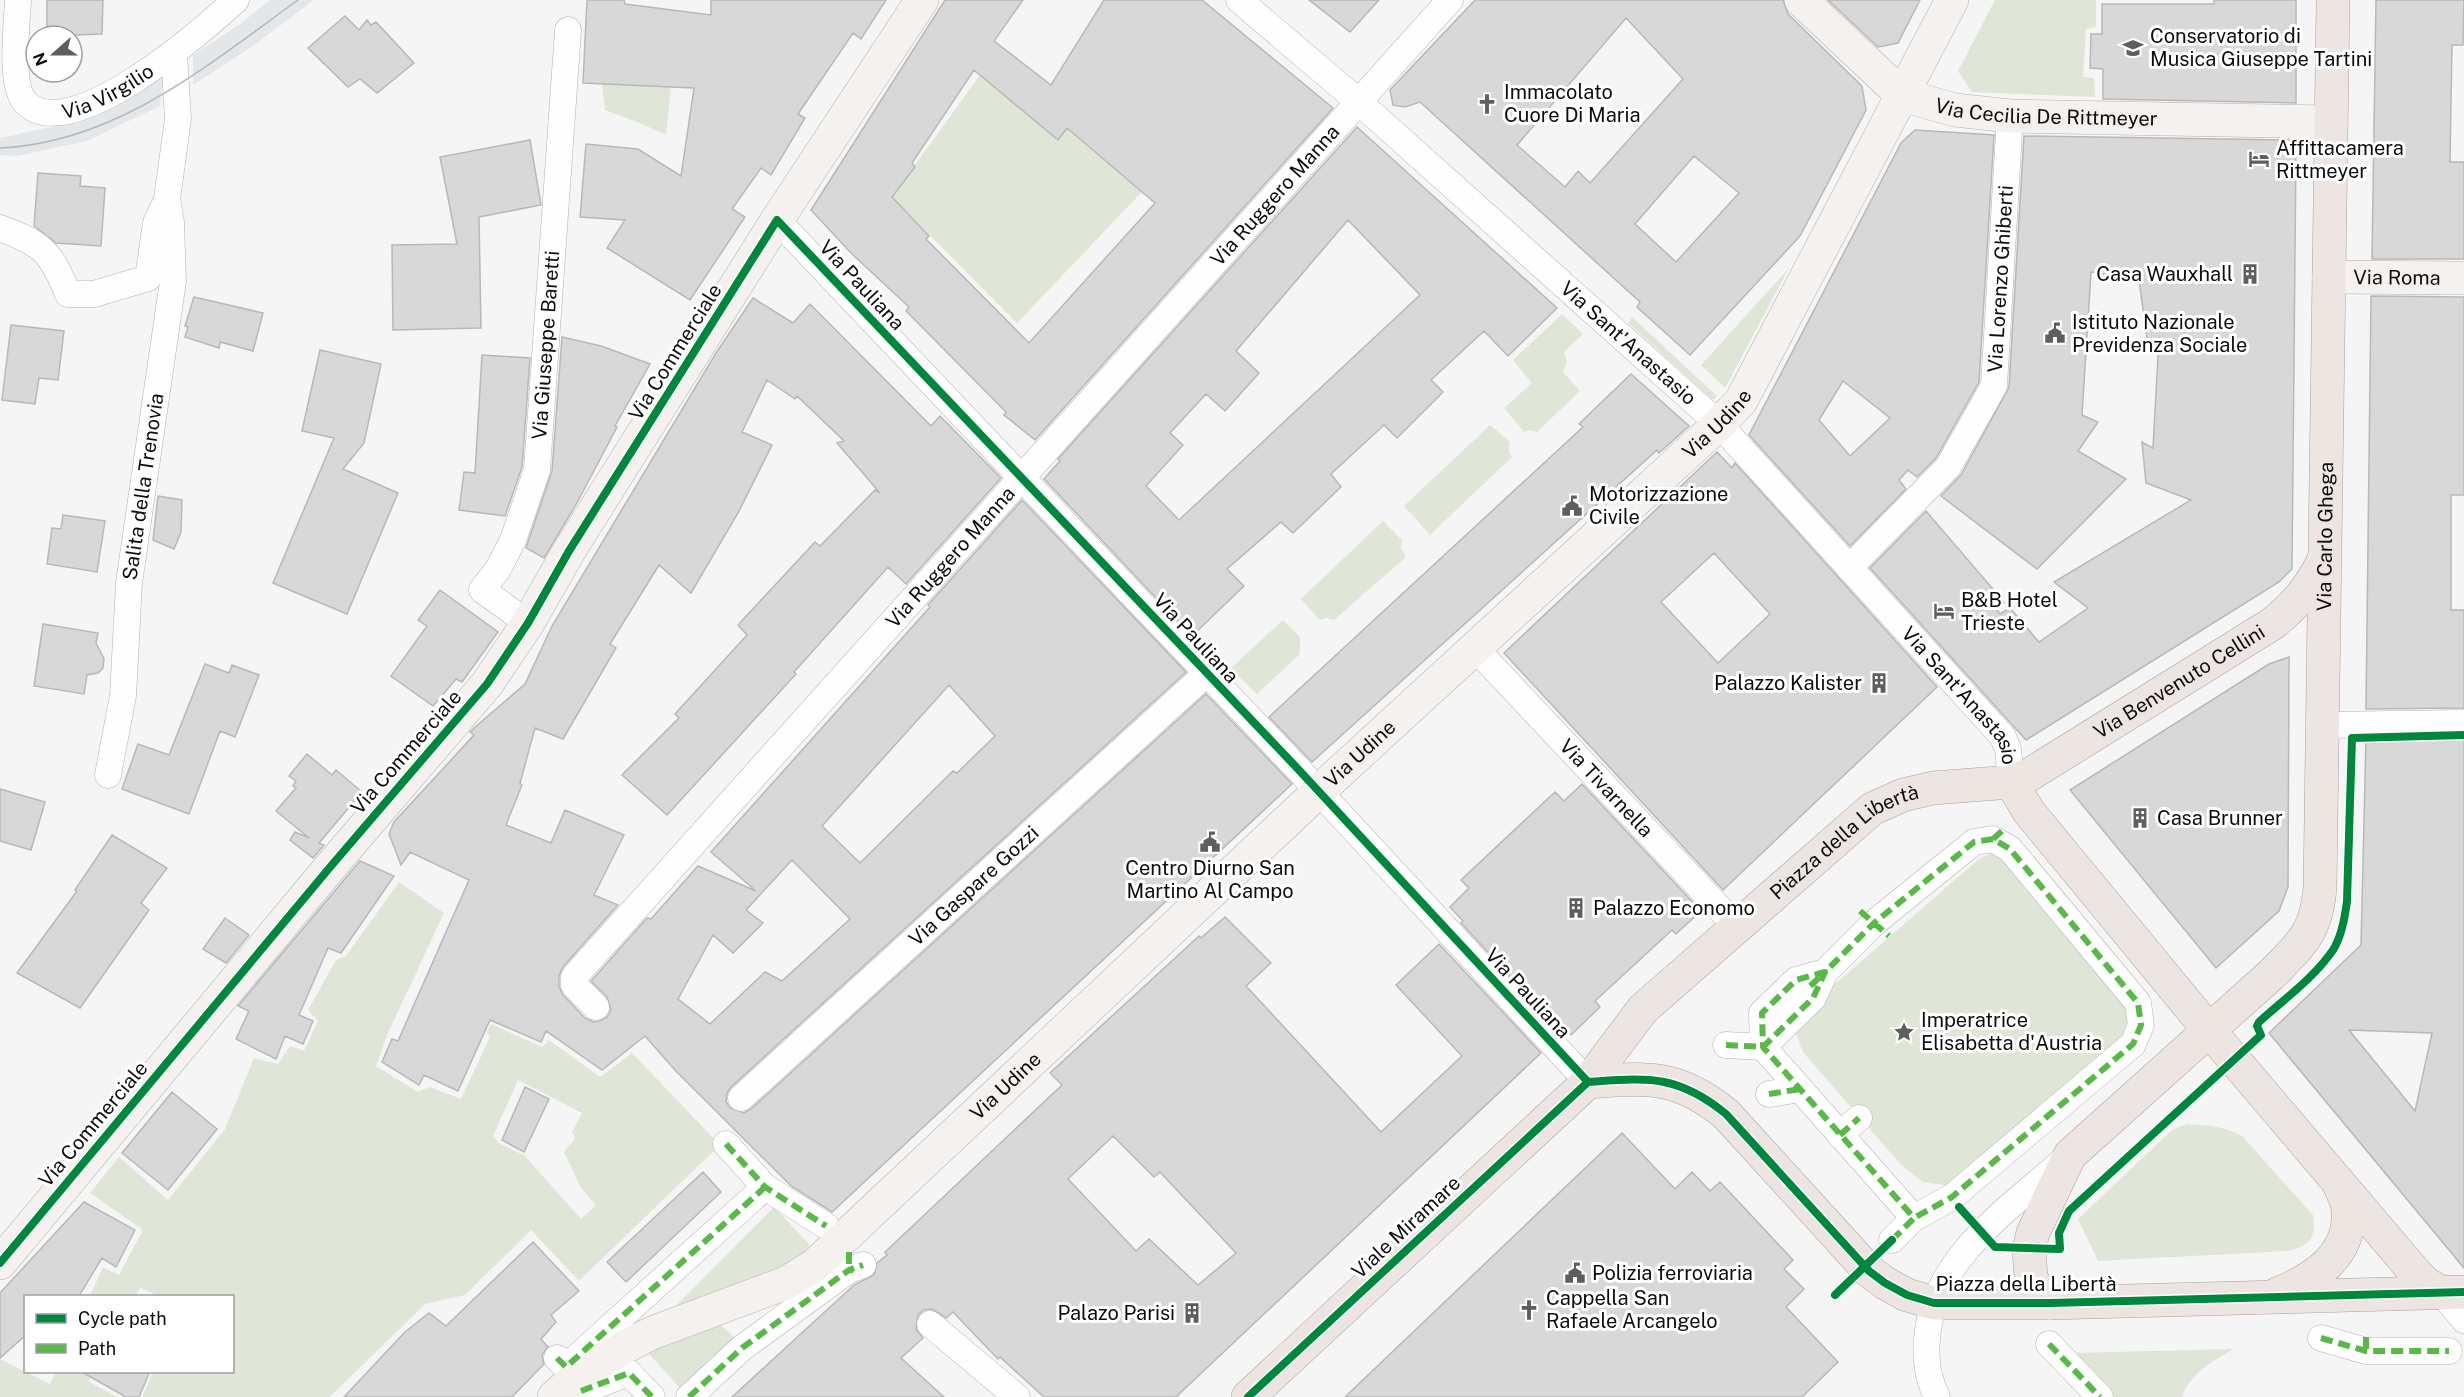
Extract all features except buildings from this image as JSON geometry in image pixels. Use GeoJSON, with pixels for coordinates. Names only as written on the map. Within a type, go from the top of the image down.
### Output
{"type":"FeatureCollection","features":[{"type":"Feature","properties":{"kind":"main road","name":"Via Commerciale"},"geometry":{"type":"LineString","coordinates":[[0,1263],[348,845],[487,684],[528,623],[569,550],[777,220],[922,0]]}},
{"type":"Feature","properties":{"kind":"main road","name":"Via Cecilia De Rittmeyer"},"geometry":{"type":"LineString","coordinates":[[1801,0],[1902,95],[1955,110],[2010,116],[2331,122]]}},
{"type":"Feature","properties":{"kind":"main road","name":"Via Udine"},"geometry":{"type":"LineString","coordinates":[[568,1394],[573,1379],[652,1333],[786,1283],[815,1265],[1319,791],[1719,424],[1741,401],[1952,0]]}},
{"type":"Feature","properties":{"kind":"main road","name":"Via Carlo Ghega"},"geometry":{"type":"LineString","coordinates":[[2208,1029],[2272,974],[2296,949],[2312,930],[2318,912],[2333,0]]}},
{"type":"Feature","properties":{"kind":"main road","name":"Via Roma"},"geometry":{"type":"LineString","coordinates":[[2329,277],[2464,278]]}},
{"type":"Feature","properties":{"kind":"main road","name":"Via Benvenuto Cellini"},"geometry":{"type":"LineString","coordinates":[[2011,782],[2052,762],[2272,624],[2299,599],[2316,577],[2325,557]]}},
{"type":"Feature","properties":{"kind":"main road","name":"Piazza della Libertà"},"geometry":{"type":"LineString","coordinates":[[1588,1082],[1643,1009],[1872,809],[1903,795],[1933,788],[2011,782]]}},
{"type":"Feature","properties":{"kind":"main road"},"geometry":{"type":"LineString","coordinates":[[2011,782],[2029,812],[2208,1029],[2413,1270],[2425,1283],[2453,1293]]}},
{"type":"Feature","properties":{"kind":"main road","name":"Piazza della Libertà"},"geometry":{"type":"LineString","coordinates":[[2050,1303],[2038,1292],[2031,1277],[2029,1249],[2033,1233],[2070,1155],[2208,1029]]}},
{"type":"Feature","properties":{"kind":"main road","name":"Piazza della Libertà"},"geometry":{"type":"LineString","coordinates":[[1588,1082],[1651,1080],[1677,1084],[1705,1097],[1726,1114],[1869,1271],[1906,1295],[1934,1303],[2050,1303],[2453,1293]]}},
{"type":"Feature","properties":{"kind":"main road","name":"Viale Miramare"},"geometry":{"type":"LineString","coordinates":[[1248,1397],[1588,1082]]}},
{"type":"Feature","properties":{"kind":"main road"},"geometry":{"type":"LineString","coordinates":[[2267,1298],[2295,1287],[2334,1259],[2342,1245],[2347,1228],[2348,1209],[2338,1181]]}},
{"type":"Feature","properties":{"kind":"street","name":"Via Virgilio"},"geometry":{"type":"LineString","coordinates":[[18,0],[18,88],[25,103],[39,112],[62,111],[93,103],[128,84],[174,54],[236,0]]}},
{"type":"Feature","properties":{"kind":"street","name":"Via Sant'Anastasio"},"geometry":{"type":"LineString","coordinates":[[1239,0],[1359,102],[1719,424],[2003,737],[2008,749],[2011,782]]}},
{"type":"Feature","properties":{"kind":"street","name":"Via Ruggero Manna"},"geometry":{"type":"LineString","coordinates":[[596,1007],[574,985],[574,977],[1450,0]]}},
{"type":"Feature","properties":{"kind":"street","name":"Via Giuseppe Baretti"},"geometry":{"type":"LineString","coordinates":[[528,623],[482,590],[498,568],[513,540],[537,470],[568,30]]}},
{"type":"Feature","properties":{"kind":"street","name":"Salita della Trenovia"},"geometry":{"type":"LineString","coordinates":[[0,228],[41,247],[51,258],[68,294],[94,294],[148,278],[156,223],[167,199],[178,119],[174,54]]}},
{"type":"Feature","properties":{"kind":"street","name":"Via Lorenzo Ghiberti"},"geometry":{"type":"LineString","coordinates":[[1849,568],[1948,467],[1994,386],[2010,116]]}},
{"type":"Feature","properties":{"kind":"street","name":"Salita della Trenovia"},"geometry":{"type":"LineString","coordinates":[[108,775],[123,696],[129,583],[172,281],[171,222],[167,199]]}},
{"type":"Feature","properties":{"kind":"street","name":"Via Pauliana"},"geometry":{"type":"LineString","coordinates":[[777,220],[1319,791],[1588,1082]]}},
{"type":"Feature","properties":{"kind":"street","name":"Via Tivarnella"},"geometry":{"type":"LineString","coordinates":[[1475,648],[1738,928]]}},
{"type":"Feature","properties":{"kind":"street","name":"Via Gaspare Gozzi"},"geometry":{"type":"LineString","coordinates":[[741,1098],[1207,673]]}},
{"type":"Feature","properties":{"kind":"street"},"geometry":{"type":"LineString","coordinates":[[2322,725],[2464,723]]}},
{"type":"Feature","properties":{"kind":"street"},"geometry":{"type":"LineString","coordinates":[[1806,990],[1874,923],[1974,842],[1998,835],[2077,934],[2138,1003],[2141,1035],[2043,1115],[1956,1202],[1914,1218],[1892,1240]]}},
{"type":"Feature","properties":{"kind":"street"},"geometry":{"type":"LineString","coordinates":[[1825,972],[1796,980],[1762,1013],[1763,1047],[1800,1089],[1850,1127],[1914,1218]]}},
{"type":"Feature","properties":{"kind":"street"},"geometry":{"type":"LineString","coordinates":[[1726,1045],[1763,1047]]}},
{"type":"Feature","properties":{"kind":"street"},"geometry":{"type":"LineString","coordinates":[[1769,1094],[1800,1089]]}},
{"type":"Feature","properties":{"kind":"street"},"geometry":{"type":"LineString","coordinates":[[726,1144],[765,1186],[826,1226]]}},
{"type":"Feature","properties":{"kind":"street","name":"Piazza della Libertà"},"geometry":{"type":"LineString","coordinates":[[1934,1303],[1943,1283],[1965,1250],[2070,1155]]}},
{"type":"Feature","properties":{"kind":"street"},"geometry":{"type":"LineString","coordinates":[[557,1358],[566,1367],[765,1186]]}},
{"type":"Feature","properties":{"kind":"street"},"geometry":{"type":"LineString","coordinates":[[688,1397],[742,1348],[857,1264]]}},
{"type":"Feature","properties":{"kind":"street"},"geometry":{"type":"LineString","coordinates":[[2453,1293],[2464,1320]]}},
{"type":"Feature","properties":{"kind":"street"},"geometry":{"type":"LineString","coordinates":[[1934,1303],[1928,1329],[1926,1357],[1931,1386],[1937,1397]]}},
{"type":"Feature","properties":{"kind":"street"},"geometry":{"type":"LineString","coordinates":[[930,1324],[1017,1397]]}},
{"type":"Feature","properties":{"kind":"street"},"geometry":{"type":"LineString","coordinates":[[2321,1338],[2449,1351]]}},
{"type":"Feature","properties":{"kind":"street"},"geometry":{"type":"LineString","coordinates":[[2049,1344],[2100,1397]]}},
{"type":"Feature","properties":{"kind":"street"},"geometry":{"type":"LineString","coordinates":[[568,1394],[629,1373],[652,1397]]}},
{"type":"Feature","properties":{"kind":"shaded area"},"geometry":{"type":"Polygon","coordinates":[[[270,0],[314,0],[253,46],[193,85],[193,55],[240,24],[270,0]]]}},
{"type":"Feature","properties":{"kind":"shaded area"},"geometry":{"type":"Polygon","coordinates":[[[163,74],[160,106],[87,141],[16,156],[0,155],[0,138],[51,127],[119,103],[163,74]]]}},
{"type":"Feature","properties":{"kind":"green space"},"geometry":{"type":"Polygon","coordinates":[[[1995,0],[2096,0],[2096,27],[2086,29],[2083,77],[2094,78],[2095,97],[1972,92],[1958,71],[1995,0]]]}},
{"type":"Feature","properties":{"kind":"green space"},"geometry":{"type":"Polygon","coordinates":[[[980,75],[1058,140],[1067,128],[1142,192],[1017,323],[892,197],[980,75]]]}},
{"type":"Feature","properties":{"kind":"green space"},"geometry":{"type":"Polygon","coordinates":[[[602,84],[671,87],[666,135],[605,110],[602,84]]]}},
{"type":"Feature","properties":{"kind":"green space"},"geometry":{"type":"Polygon","coordinates":[[[1789,268],[1725,388],[1701,365],[1789,268]]]}},
{"type":"Feature","properties":{"kind":"green space"},"geometry":{"type":"Polygon","coordinates":[[[1562,314],[1583,334],[1564,352],[1567,362],[1563,372],[1580,391],[1537,432],[1530,430],[1524,432],[1504,408],[1532,383],[1513,360],[1562,314]]]}},
{"type":"Feature","properties":{"kind":"green space"},"geometry":{"type":"Polygon","coordinates":[[[1632,317],[1717,396],[1713,400],[1628,323],[1632,317]]]}},
{"type":"Feature","properties":{"kind":"green space"},"geometry":{"type":"Polygon","coordinates":[[[1490,425],[1510,442],[1509,451],[1512,457],[1430,535],[1404,506],[1490,425]]]}},
{"type":"Feature","properties":{"kind":"green space"},"geometry":{"type":"Polygon","coordinates":[[[1383,521],[1402,540],[1401,548],[1406,557],[1334,620],[1327,618],[1320,620],[1301,599],[1383,521]]]}},
{"type":"Feature","properties":{"kind":"green space"},"geometry":{"type":"Polygon","coordinates":[[[1283,620],[1300,637],[1300,654],[1257,694],[1231,668],[1283,620]]]}},
{"type":"Feature","properties":{"kind":"green space"},"geometry":{"type":"Polygon","coordinates":[[[1992,853],[1999,854],[2124,994],[2132,1017],[2124,1039],[1951,1186],[1923,1182],[1901,1165],[1803,1052],[1795,1031],[1804,1011],[1979,859],[1992,853]]]}},
{"type":"Feature","properties":{"kind":"green space"},"geometry":{"type":"Polygon","coordinates":[[[399,882],[444,913],[387,1035],[376,1066],[418,1092],[430,1087],[461,1099],[490,1037],[487,1032],[491,1024],[542,1047],[549,1040],[600,1077],[632,1053],[720,1145],[579,1281],[531,1230],[465,1295],[425,1304],[330,1397],[142,1397],[153,1373],[234,1373],[234,1295],[157,1295],[140,1288],[136,1295],[90,1295],[103,1267],[119,1275],[143,1230],[90,1193],[119,1157],[168,1200],[225,1129],[254,1058],[278,1064],[290,1046],[304,1051],[318,1021],[308,1010],[336,960],[346,956],[399,882]],[[518,1080],[493,1136],[500,1144],[524,1155],[581,1219],[596,1205],[581,1188],[564,1152],[575,1138],[572,1132],[582,1113],[518,1080]]]}},
{"type":"Feature","properties":{"kind":"green space"},"geometry":{"type":"Polygon","coordinates":[[[2187,1124],[2223,1128],[2243,1137],[2313,1215],[2310,1240],[2301,1247],[2287,1251],[2098,1261],[2078,1219],[2172,1130],[2187,1124]]]}},
{"type":"Feature","properties":{"kind":"green space"},"geometry":{"type":"Polygon","coordinates":[[[774,1207],[810,1245],[796,1260],[779,1271],[671,1311],[774,1207]]]}},
{"type":"Feature","properties":{"kind":"green space"},"geometry":{"type":"Polygon","coordinates":[[[718,1322],[737,1340],[682,1390],[649,1354],[656,1346],[718,1322]]]}},
{"type":"Feature","properties":{"kind":"green space"},"geometry":{"type":"Polygon","coordinates":[[[2234,1349],[2197,1374],[2182,1397],[2113,1397],[2072,1353],[2234,1349]]]}},
{"type":"Feature","properties":{"kind":"green space"},"geometry":{"type":"Polygon","coordinates":[[[0,1359],[50,1384],[56,1373],[93,1373],[89,1382],[117,1397],[0,1397],[0,1359]]]}},
{"type":"Feature","properties":{"kind":"tram line"},"geometry":{"type":"LineString","coordinates":[[0,148],[42,143],[83,132],[122,116],[159,97],[195,74],[298,0]]}},
{"type":"Feature","properties":{"kind":"marked path"},"geometry":{"type":"LineString","coordinates":[[1993,839],[2003,830]]}},
{"type":"Feature","properties":{"kind":"marked path"},"geometry":{"type":"LineString","coordinates":[[1892,1240],[1914,1218],[1763,1047],[1762,1013],[1796,980],[1825,972],[1874,923],[1974,842],[1993,839],[2010,849],[2138,1003],[2141,1025],[2133,1044],[1952,1197],[1914,1218]]}},
{"type":"Feature","properties":{"kind":"marked path"},"geometry":{"type":"LineString","coordinates":[[1860,911],[1889,936]]}},
{"type":"Feature","properties":{"kind":"marked path"},"geometry":{"type":"LineString","coordinates":[[1726,1045],[1763,1047],[1813,998],[1825,972],[1806,990]]}},
{"type":"Feature","properties":{"kind":"marked path"},"geometry":{"type":"LineString","coordinates":[[1769,1094],[1800,1089]]}},
{"type":"Feature","properties":{"kind":"marked path"},"geometry":{"type":"LineString","coordinates":[[1840,1135],[1859,1118]]}},
{"type":"Feature","properties":{"kind":"marked path"},"geometry":{"type":"LineString","coordinates":[[726,1144],[765,1187],[826,1226]]}},
{"type":"Feature","properties":{"kind":"marked path"},"geometry":{"type":"LineString","coordinates":[[557,1358],[566,1367],[765,1187]]}},
{"type":"Feature","properties":{"kind":"marked path"},"geometry":{"type":"LineString","coordinates":[[849,1252],[849,1270],[853,1270]]}},
{"type":"Feature","properties":{"kind":"marked path"},"geometry":{"type":"LineString","coordinates":[[689,1397],[742,1348],[849,1270],[863,1265]]}},
{"type":"Feature","properties":{"kind":"marked path"},"geometry":{"type":"LineString","coordinates":[[2366,1337],[2366,1351]]}},
{"type":"Feature","properties":{"kind":"marked path"},"geometry":{"type":"LineString","coordinates":[[2321,1338],[2366,1351],[2449,1351]]}},
{"type":"Feature","properties":{"kind":"marked path"},"geometry":{"type":"LineString","coordinates":[[2049,1344],[2100,1397]]}},
{"type":"Feature","properties":{"kind":"marked path"},"geometry":{"type":"LineString","coordinates":[[581,1391],[629,1373],[652,1397]]}},
{"type":"Feature","properties":{"kind":"cycle path"},"geometry":{"type":"LineString","coordinates":[[0,1263],[331,866],[487,684],[528,623],[569,551],[777,220],[1298,769],[1588,1082]]}},
{"type":"Feature","properties":{"kind":"cycle path"},"geometry":{"type":"LineString","coordinates":[[1959,1207],[1995,1247],[2060,1249],[2059,1233],[2069,1211],[2261,1035],[2257,1026],[2259,1022],[2308,979],[2336,945],[2341,933],[2347,901],[2352,738],[2464,735]]}},
{"type":"Feature","properties":{"kind":"cycle path"},"geometry":{"type":"LineString","coordinates":[[1588,1082],[1628,1080],[1661,1082],[1677,1085],[1708,1101],[1726,1114],[1869,1271],[1907,1295],[1934,1303],[2050,1303],[2464,1292]]}},
{"type":"Feature","properties":{"kind":"cycle path"},"geometry":{"type":"LineString","coordinates":[[1248,1397],[1588,1082]]}},
{"type":"Feature","properties":{"kind":"cycle path"},"geometry":{"type":"LineString","coordinates":[[1835,1295],[1892,1240]]}},
{"type":"Feature","properties":{"kind":"place","name":"Conservatorio di Musica Giuseppe Tartini"},"geometry":{"type":"Point","coordinates":[2133,48]}},
{"type":"Feature","properties":{"kind":"place","name":"Immacolato Cuore Di Maria"},"geometry":{"type":"Point","coordinates":[1487,104]}},
{"type":"Feature","properties":{"kind":"place","name":"Affittacamera Rittmeyer"},"geometry":{"type":"Point","coordinates":[2259,159]}},
{"type":"Feature","properties":{"kind":"place","name":"Casa Wauxhall"},"geometry":{"type":"Point","coordinates":[2250,274]}},
{"type":"Feature","properties":{"kind":"place","name":"Istituto Nazionale Previdenza Sociale"},"geometry":{"type":"Point","coordinates":[2055,333]}},
{"type":"Feature","properties":{"kind":"place","name":"Motorizzazione Civile"},"geometry":{"type":"Point","coordinates":[1572,506]}},
{"type":"Feature","properties":{"kind":"place","name":"B&B Hotel Trieste"},"geometry":{"type":"Point","coordinates":[1944,611]}},
{"type":"Feature","properties":{"kind":"place","name":"Palazzo Kalister"},"geometry":{"type":"Point","coordinates":[1879,683]}},
{"type":"Feature","properties":{"kind":"place","name":"Casa Brunner"},"geometry":{"type":"Point","coordinates":[2140,818]}},
{"type":"Feature","properties":{"kind":"place","name":"Centro Diurno San Martino Al Campo"},"geometry":{"type":"Point","coordinates":[1210,842]}},
{"type":"Feature","properties":{"kind":"place","name":"Palazzo Economo"},"geometry":{"type":"Point","coordinates":[1576,908]}},
{"type":"Feature","properties":{"kind":"place","name":"Imperatrice Elisabetta d'Austria"},"geometry":{"type":"Point","coordinates":[1904,1032]}},
{"type":"Feature","properties":{"kind":"place","name":"Polizia ferroviaria"},"geometry":{"type":"Point","coordinates":[1575,1273]}},
{"type":"Feature","properties":{"kind":"place","name":"Cappella San Rafaele Arcangelo"},"geometry":{"type":"Point","coordinates":[1529,1310]}},
{"type":"Feature","properties":{"kind":"place","name":"Palazo Parisi"},"geometry":{"type":"Point","coordinates":[1192,1313]}}]}
